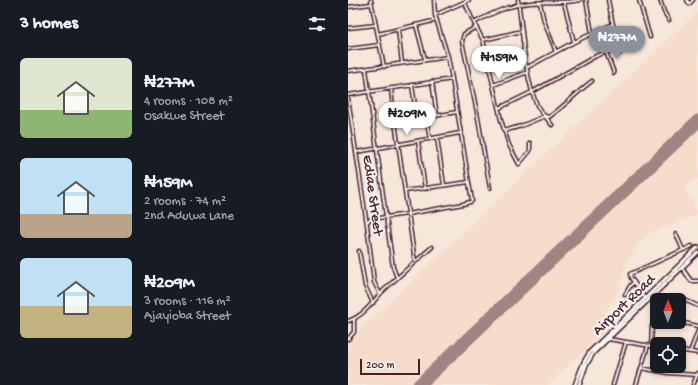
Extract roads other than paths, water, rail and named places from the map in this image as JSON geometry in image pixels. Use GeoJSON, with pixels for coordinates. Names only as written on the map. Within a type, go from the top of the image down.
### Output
{"type":"FeatureCollection","features":[{"type":"Feature","properties":{"kind":"main road","name":"Airport Road"},"geometry":{"type":"LineString","coordinates":[[579,385],[591,355],[645,298],[698,247]]}},
{"type":"Feature","properties":{"kind":"main road","name":"Airport Road"},"geometry":{"type":"LineString","coordinates":[[575,385],[584,362],[590,352],[698,252]]}},
{"type":"Feature","properties":{"kind":"street"},"geometry":{"type":"LineString","coordinates":[[371,0],[384,67]]}},
{"type":"Feature","properties":{"kind":"street"},"geometry":{"type":"LineString","coordinates":[[367,222],[371,219],[408,214],[470,202],[472,199],[448,57],[435,15],[434,0]]}},
{"type":"Feature","properties":{"kind":"street"},"geometry":{"type":"LineString","coordinates":[[518,0],[524,51],[532,92],[540,111],[552,125]]}},
{"type":"Feature","properties":{"kind":"street"},"geometry":{"type":"LineString","coordinates":[[474,23],[499,10],[518,5],[547,2],[564,3],[580,0]]}},
{"type":"Feature","properties":{"kind":"street"},"geometry":{"type":"LineString","coordinates":[[586,0],[592,33]]}},
{"type":"Feature","properties":{"kind":"street"},"geometry":{"type":"LineString","coordinates":[[608,0],[619,54]]}},
{"type":"Feature","properties":{"kind":"street"},"geometry":{"type":"LineString","coordinates":[[639,0],[650,37]]}},
{"type":"Feature","properties":{"kind":"street"},"geometry":{"type":"LineString","coordinates":[[660,0],[664,12],[669,20]]}},
{"type":"Feature","properties":{"kind":"street"},"geometry":{"type":"LineString","coordinates":[[687,0],[689,4],[693,0]]}},
{"type":"Feature","properties":{"kind":"street"},"geometry":{"type":"LineString","coordinates":[[435,15],[467,1],[474,23],[484,40],[504,131],[509,145],[519,164],[530,151],[530,142]]}},
{"type":"Feature","properties":{"kind":"street"},"geometry":{"type":"LineString","coordinates":[[540,3],[544,21],[556,52]]}},
{"type":"Feature","properties":{"kind":"street"},"geometry":{"type":"LineString","coordinates":[[564,3],[574,42]]}},
{"type":"Feature","properties":{"kind":"street"},"geometry":{"type":"LineString","coordinates":[[348,7],[371,4]]}},
{"type":"Feature","properties":{"kind":"street"},"geometry":{"type":"LineString","coordinates":[[378,34],[437,20]]}},
{"type":"Feature","properties":{"kind":"street"},"geometry":{"type":"LineString","coordinates":[[527,67],[592,33],[613,24]]}},
{"type":"Feature","properties":{"kind":"street"},"geometry":{"type":"LineString","coordinates":[[348,28],[376,25]]}},
{"type":"Feature","properties":{"kind":"street"},"geometry":{"type":"LineString","coordinates":[[416,25],[425,59]]}},
{"type":"Feature","properties":{"kind":"street"},"geometry":{"type":"LineString","coordinates":[[476,27],[464,34],[462,41],[477,112],[490,188]]}},
{"type":"Feature","properties":{"kind":"street"},"geometry":{"type":"LineString","coordinates":[[398,30],[402,63]]}},
{"type":"Feature","properties":{"kind":"street"},"geometry":{"type":"LineString","coordinates":[[484,40],[522,31]]}},
{"type":"Feature","properties":{"kind":"street"},"geometry":{"type":"LineString","coordinates":[[348,49],[380,45]]}},
{"type":"Feature","properties":{"kind":"street"},"geometry":{"type":"LineString","coordinates":[[499,108],[532,92],[596,56],[617,48]]}},
{"type":"Feature","properties":{"kind":"street"},"geometry":{"type":"LineString","coordinates":[[503,57],[524,51]]}},
{"type":"Feature","properties":{"kind":"street"},"geometry":{"type":"LineString","coordinates":[[606,52],[614,73]]}},
{"type":"Feature","properties":{"kind":"street"},"geometry":{"type":"LineString","coordinates":[[348,71],[384,67],[425,59],[448,57]]}},
{"type":"Feature","properties":{"kind":"street"},"geometry":{"type":"LineString","coordinates":[[366,69],[393,267],[397,278]]}},
{"type":"Feature","properties":{"kind":"street"},"geometry":{"type":"LineString","coordinates":[[493,85],[528,71]]}},
{"type":"Feature","properties":{"kind":"street"},"geometry":{"type":"LineString","coordinates":[[348,95],[452,79]]}},
{"type":"Feature","properties":{"kind":"street"},"geometry":{"type":"LineString","coordinates":[[432,81],[437,116]]}},
{"type":"Feature","properties":{"kind":"street"},"geometry":{"type":"LineString","coordinates":[[504,131],[545,116],[549,116],[563,107],[592,81]]}},
{"type":"Feature","properties":{"kind":"street"},"geometry":{"type":"LineString","coordinates":[[412,85],[418,120]]}},
{"type":"Feature","properties":{"kind":"street"},"geometry":{"type":"LineString","coordinates":[[391,88],[415,262]]}},
{"type":"Feature","properties":{"kind":"street","name":"Ediae Street"},"geometry":{"type":"LineString","coordinates":[[348,98],[349,115],[357,152],[367,222],[374,282],[380,294]]}},
{"type":"Feature","properties":{"kind":"street"},"geometry":{"type":"LineString","coordinates":[[396,123],[457,112]]}},
{"type":"Feature","properties":{"kind":"street"},"geometry":{"type":"LineString","coordinates":[[426,118],[430,139]]}},
{"type":"Feature","properties":{"kind":"street"},"geometry":{"type":"LineString","coordinates":[[357,152],[460,133]]}},
{"type":"Feature","properties":{"kind":"street"},"geometry":{"type":"LineString","coordinates":[[437,138],[444,185]]}},
{"type":"Feature","properties":{"kind":"street"},"geometry":{"type":"LineString","coordinates":[[418,141],[425,189]]}},
{"type":"Feature","properties":{"kind":"street"},"geometry":{"type":"LineString","coordinates":[[405,191],[469,182]]}},
{"type":"Feature","properties":{"kind":"street"},"geometry":{"type":"LineString","coordinates":[[676,234],[683,250]]}},
{"type":"Feature","properties":{"kind":"street"},"geometry":{"type":"LineString","coordinates":[[645,298],[630,274],[692,246]]}},
{"type":"Feature","properties":{"kind":"street"},"geometry":{"type":"LineString","coordinates":[[348,320],[354,319],[373,303],[380,294],[432,247]]}},
{"type":"Feature","properties":{"kind":"street"},"geometry":{"type":"LineString","coordinates":[[359,251],[365,286],[373,303]]}},
{"type":"Feature","properties":{"kind":"street"},"geometry":{"type":"LineString","coordinates":[[682,267],[691,281],[698,281]]}},
{"type":"Feature","properties":{"kind":"street"},"geometry":{"type":"LineString","coordinates":[[625,295],[634,282]]}},
{"type":"Feature","properties":{"kind":"street"},"geometry":{"type":"LineString","coordinates":[[686,301],[698,306]]}},
{"type":"Feature","properties":{"kind":"street"},"geometry":{"type":"LineString","coordinates":[[348,339],[354,332],[354,319]]}},
{"type":"Feature","properties":{"kind":"street"},"geometry":{"type":"LineString","coordinates":[[686,323],[698,326]]}},
{"type":"Feature","properties":{"kind":"street"},"geometry":{"type":"LineString","coordinates":[[690,352],[698,331]]}},
{"type":"Feature","properties":{"kind":"street"},"geometry":{"type":"LineString","coordinates":[[607,339],[648,346],[636,385]]}},
{"type":"Feature","properties":{"kind":"street"},"geometry":{"type":"LineString","coordinates":[[613,385],[626,342]]}},
{"type":"Feature","properties":{"kind":"street"},"geometry":{"type":"LineString","coordinates":[[686,351],[698,353]]}},
{"type":"Feature","properties":{"kind":"street"},"geometry":{"type":"LineString","coordinates":[[641,368],[668,373],[698,374],[697,380],[693,385]]}}]}
